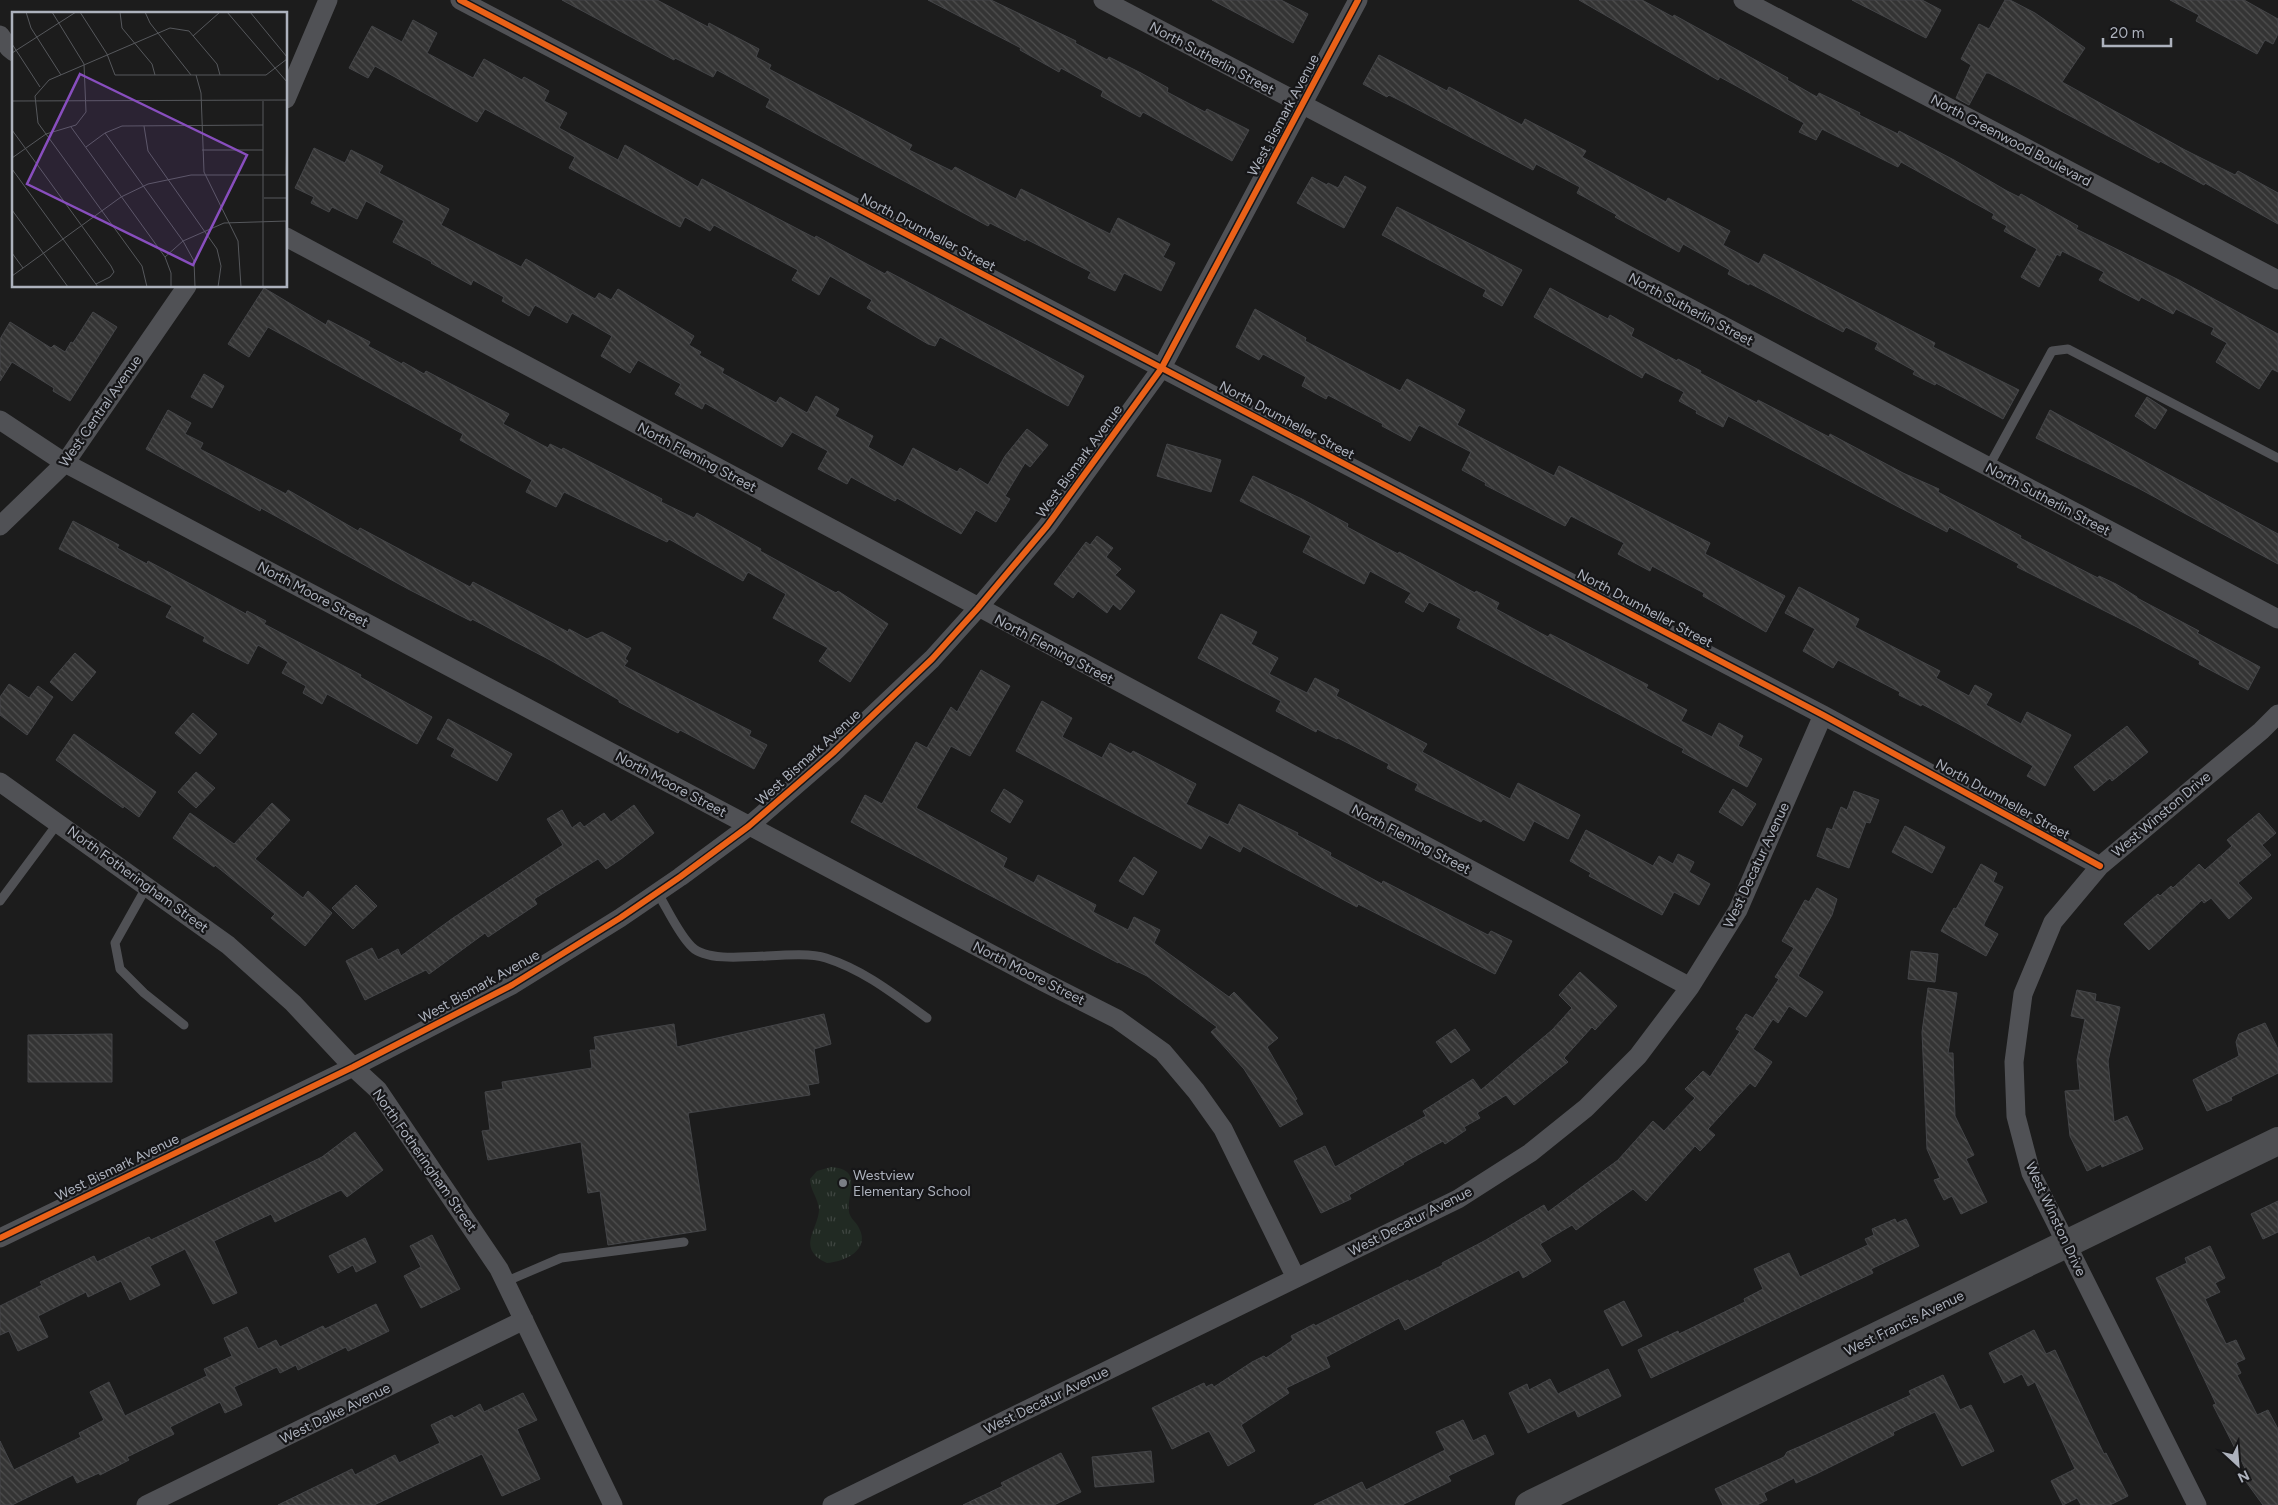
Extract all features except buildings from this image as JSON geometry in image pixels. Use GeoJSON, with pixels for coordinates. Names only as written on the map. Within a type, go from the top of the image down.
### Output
{"type":"FeatureCollection","features":[{"type":"Feature","properties":{"kind":"main road","name":"West Francis Avenue"},"geometry":{"type":"LineString","coordinates":[[1529,1505],[2278,1141]]}},
{"type":"Feature","properties":{"kind":"street"},"geometry":{"type":"LineString","coordinates":[[288,94],[328,0]]}},
{"type":"Feature","properties":{"kind":"street","name":"North Drumheller Street"},"geometry":{"type":"LineString","coordinates":[[460,0],[1823,716],[2100,866]]}},
{"type":"Feature","properties":{"kind":"street","name":"North Sutherlin Street"},"geometry":{"type":"LineString","coordinates":[[1103,0],[1593,256],[1988,468],[2278,619]]}},
{"type":"Feature","properties":{"kind":"street","name":"West Bismark Avenue"},"geometry":{"type":"LineString","coordinates":[[0,1238],[353,1067],[512,985],[657,892],[750,826],[833,754],[932,659],[978,608],[1047,526],[1161,368],[1303,106],[1358,0]]}},
{"type":"Feature","properties":{"kind":"street","name":"North Greenwood Boulevard"},"geometry":{"type":"LineString","coordinates":[[1743,0],[2278,280]]}},
{"type":"Feature","properties":{"kind":"street"},"geometry":{"type":"LineString","coordinates":[[0,35],[12,50]]}},
{"type":"Feature","properties":{"kind":"street","name":"North Fleming Street"},"geometry":{"type":"LineString","coordinates":[[288,238],[1690,987]]}},
{"type":"Feature","properties":{"kind":"street","name":"West Central Avenue"},"geometry":{"type":"LineString","coordinates":[[0,526],[65,463],[186,288]]}},
{"type":"Feature","properties":{"kind":"street","name":"North Moore Street"},"geometry":{"type":"LineString","coordinates":[[0,420],[65,463],[1117,1019],[1162,1052],[1196,1091],[1223,1129],[1296,1278]]}},
{"type":"Feature","properties":{"kind":"street","name":"West Winston Drive"},"geometry":{"type":"LineString","coordinates":[[2197,1505],[2032,1173],[2016,1116],[2014,1062],[2023,994],[2053,922],[2100,866],[2261,731],[2278,714]]}},
{"type":"Feature","properties":{"kind":"street","name":"West Decatur Avenue"},"geometry":{"type":"LineString","coordinates":[[832,1505],[1458,1200],[1530,1153],[1586,1108],[1638,1056],[1690,987],[1738,910],[1823,716]]}},
{"type":"Feature","properties":{"kind":"street","name":"North Fotheringham Street"},"geometry":{"type":"LineString","coordinates":[[0,782],[148,886],[235,951],[293,1003],[353,1067],[378,1090],[478,1236],[505,1282],[613,1505]]}},
{"type":"Feature","properties":{"kind":"street","name":"West Dalke Avenue"},"geometry":{"type":"LineString","coordinates":[[146,1505],[524,1320]]}},
{"type":"Feature","properties":{"kind":"lane"},"geometry":{"type":"LineString","coordinates":[[1988,468],[2052,351],[2068,349],[2278,458]]}},
{"type":"Feature","properties":{"kind":"lane"},"geometry":{"type":"LineString","coordinates":[[0,901],[58,822]]}},
{"type":"Feature","properties":{"kind":"lane"},"geometry":{"type":"LineString","coordinates":[[148,886],[115,943],[120,970],[144,993],[184,1025]]}},
{"type":"Feature","properties":{"kind":"lane"},"geometry":{"type":"LineString","coordinates":[[657,892],[690,946],[700,954],[717,957],[781,954],[825,957],[867,975],[927,1018]]}},
{"type":"Feature","properties":{"kind":"lane"},"geometry":{"type":"LineString","coordinates":[[505,1282],[561,1258],[684,1242]]}},
{"type":"Feature","properties":{"kind":"green space"},"geometry":{"type":"Polygon","coordinates":[[[831,1167],[842,1169],[851,1178],[850,1215],[862,1236],[859,1248],[854,1253],[841,1260],[827,1263],[817,1257],[810,1245],[819,1209],[810,1179],[817,1171],[831,1167]]]}},
{"type":"Feature","properties":{"kind":"cycle path"},"geometry":{"type":"LineString","coordinates":[[460,0],[1823,715],[2100,866]]}},
{"type":"Feature","properties":{"kind":"cycle path"},"geometry":{"type":"LineString","coordinates":[[0,1238],[353,1067],[512,985],[620,918],[680,877],[749,826],[833,753],[932,659],[978,608],[1047,526],[1161,369],[1358,0]]}},
{"type":"Feature","properties":{"kind":"place","name":"Westview Elementary School"},"geometry":{"type":"Point","coordinates":[843,1183]}}]}
